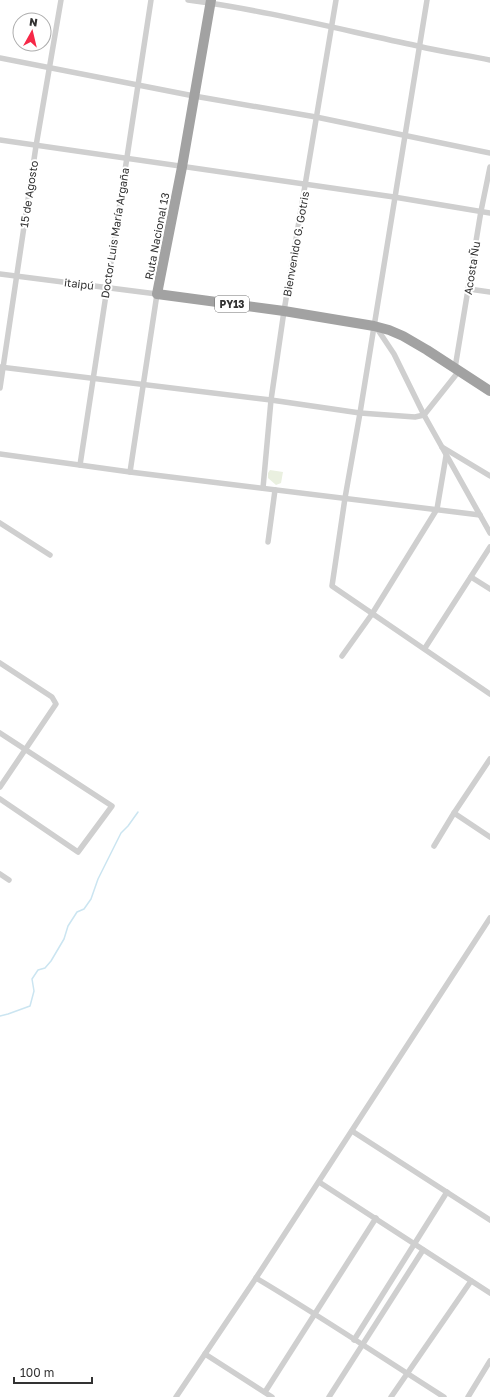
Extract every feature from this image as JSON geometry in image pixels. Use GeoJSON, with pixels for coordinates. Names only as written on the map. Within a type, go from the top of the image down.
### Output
{"type":"FeatureCollection","features":[{"type":"Feature","properties":{"kind":"highway","name":"Ruta Nacional 13"},"geometry":{"type":"LineString","coordinates":[[211,2],[158,294],[284,311],[375,326],[403,336],[490,391]]}},
{"type":"Feature","properties":{"kind":"street","name":"15 de Agosto"},"geometry":{"type":"LineString","coordinates":[[0,388],[48,68],[61,0]]}},
{"type":"Feature","properties":{"kind":"street","name":"Doctor Luis María Argaña"},"geometry":{"type":"LineString","coordinates":[[80,465],[92,378],[151,0]]}},
{"type":"Feature","properties":{"kind":"street"},"geometry":{"type":"LineString","coordinates":[[188,0],[211,2],[419,47],[490,60]]}},
{"type":"Feature","properties":{"kind":"street","name":"Bienvenido G. Gotris"},"geometry":{"type":"LineString","coordinates":[[263,488],[271,400],[284,311],[336,0]]}},
{"type":"Feature","properties":{"kind":"street"},"geometry":{"type":"LineString","coordinates":[[427,0],[394,197],[375,326],[345,498],[332,586],[425,648],[490,694]]}},
{"type":"Feature","properties":{"kind":"street"},"geometry":{"type":"LineString","coordinates":[[0,58],[194,96],[316,117],[490,152]]}},
{"type":"Feature","properties":{"kind":"street"},"geometry":{"type":"LineString","coordinates":[[0,140],[394,197],[490,213]]}},
{"type":"Feature","properties":{"kind":"street","name":"Acosta Ñu"},"geometry":{"type":"LineString","coordinates":[[424,415],[457,369],[481,211],[490,167]]}},
{"type":"Feature","properties":{"kind":"street","name":"itaipú"},"geometry":{"type":"LineString","coordinates":[[0,274],[158,294]]}},
{"type":"Feature","properties":{"kind":"street"},"geometry":{"type":"LineString","coordinates":[[469,289],[490,292]]}},
{"type":"Feature","properties":{"kind":"street"},"geometry":{"type":"LineString","coordinates":[[130,472],[158,294]]}},
{"type":"Feature","properties":{"kind":"street"},"geometry":{"type":"LineString","coordinates":[[375,326],[394,354],[424,415],[490,533]]}},
{"type":"Feature","properties":{"kind":"street"},"geometry":{"type":"LineString","coordinates":[[2,367],[271,400],[360,413],[415,417],[424,415]]}},
{"type":"Feature","properties":{"kind":"street"},"geometry":{"type":"LineString","coordinates":[[441,446],[490,476]]}},
{"type":"Feature","properties":{"kind":"street"},"geometry":{"type":"LineString","coordinates":[[0,454],[130,472],[480,515]]}},
{"type":"Feature","properties":{"kind":"street"},"geometry":{"type":"LineString","coordinates":[[342,656],[372,614],[437,509],[446,456]]}},
{"type":"Feature","properties":{"kind":"street"},"geometry":{"type":"LineString","coordinates":[[268,542],[275,490]]}},
{"type":"Feature","properties":{"kind":"street"},"geometry":{"type":"LineString","coordinates":[[0,523],[50,555]]}},
{"type":"Feature","properties":{"kind":"street"},"geometry":{"type":"LineString","coordinates":[[425,648],[490,547]]}},
{"type":"Feature","properties":{"kind":"street"},"geometry":{"type":"LineString","coordinates":[[471,577],[490,589]]}},
{"type":"Feature","properties":{"kind":"street"},"geometry":{"type":"LineString","coordinates":[[0,663],[52,697],[56,704],[0,787]]}},
{"type":"Feature","properties":{"kind":"street"},"geometry":{"type":"LineString","coordinates":[[0,733],[112,806],[78,852],[0,799]]}},
{"type":"Feature","properties":{"kind":"street"},"geometry":{"type":"LineString","coordinates":[[434,846],[454,813],[489,763]]}},
{"type":"Feature","properties":{"kind":"street"},"geometry":{"type":"LineString","coordinates":[[454,813],[490,837]]}},
{"type":"Feature","properties":{"kind":"street"},"geometry":{"type":"LineString","coordinates":[[0,874],[9,880]]}},
{"type":"Feature","properties":{"kind":"street"},"geometry":{"type":"LineString","coordinates":[[176,1397],[319,1182],[490,918]]}},
{"type":"Feature","properties":{"kind":"street"},"geometry":{"type":"LineString","coordinates":[[352,1131],[490,1220]]}},
{"type":"Feature","properties":{"kind":"street"},"geometry":{"type":"LineString","coordinates":[[319,1182],[490,1293]]}},
{"type":"Feature","properties":{"kind":"street"},"geometry":{"type":"LineString","coordinates":[[354,1340],[447,1192]]}},
{"type":"Feature","properties":{"kind":"street"},"geometry":{"type":"LineString","coordinates":[[264,1392],[376,1218]]}},
{"type":"Feature","properties":{"kind":"street"},"geometry":{"type":"LineString","coordinates":[[329,1397],[423,1250]]}},
{"type":"Feature","properties":{"kind":"street"},"geometry":{"type":"LineString","coordinates":[[256,1278],[444,1397]]}},
{"type":"Feature","properties":{"kind":"street"},"geometry":{"type":"LineString","coordinates":[[391,1397],[471,1281]]}},
{"type":"Feature","properties":{"kind":"street"},"geometry":{"type":"LineString","coordinates":[[205,1354],[272,1397]]}},
{"type":"Feature","properties":{"kind":"street"},"geometry":{"type":"LineString","coordinates":[[468,1397],[490,1361]]}},
{"type":"Feature","properties":{"kind":"green space"},"geometry":{"type":"Polygon","coordinates":[[[270,470],[283,472],[281,483],[276,485],[268,478],[268,473],[270,470]]]}},
{"type":"Feature","properties":{"kind":"waterway"},"geometry":{"type":"LineString","coordinates":[[0,1016],[30,1006],[34,991],[32,979],[38,970],[45,968],[51,961],[64,939],[68,926],[77,912],[84,909],[91,899],[98,879],[121,833],[138,812]]}}]}
